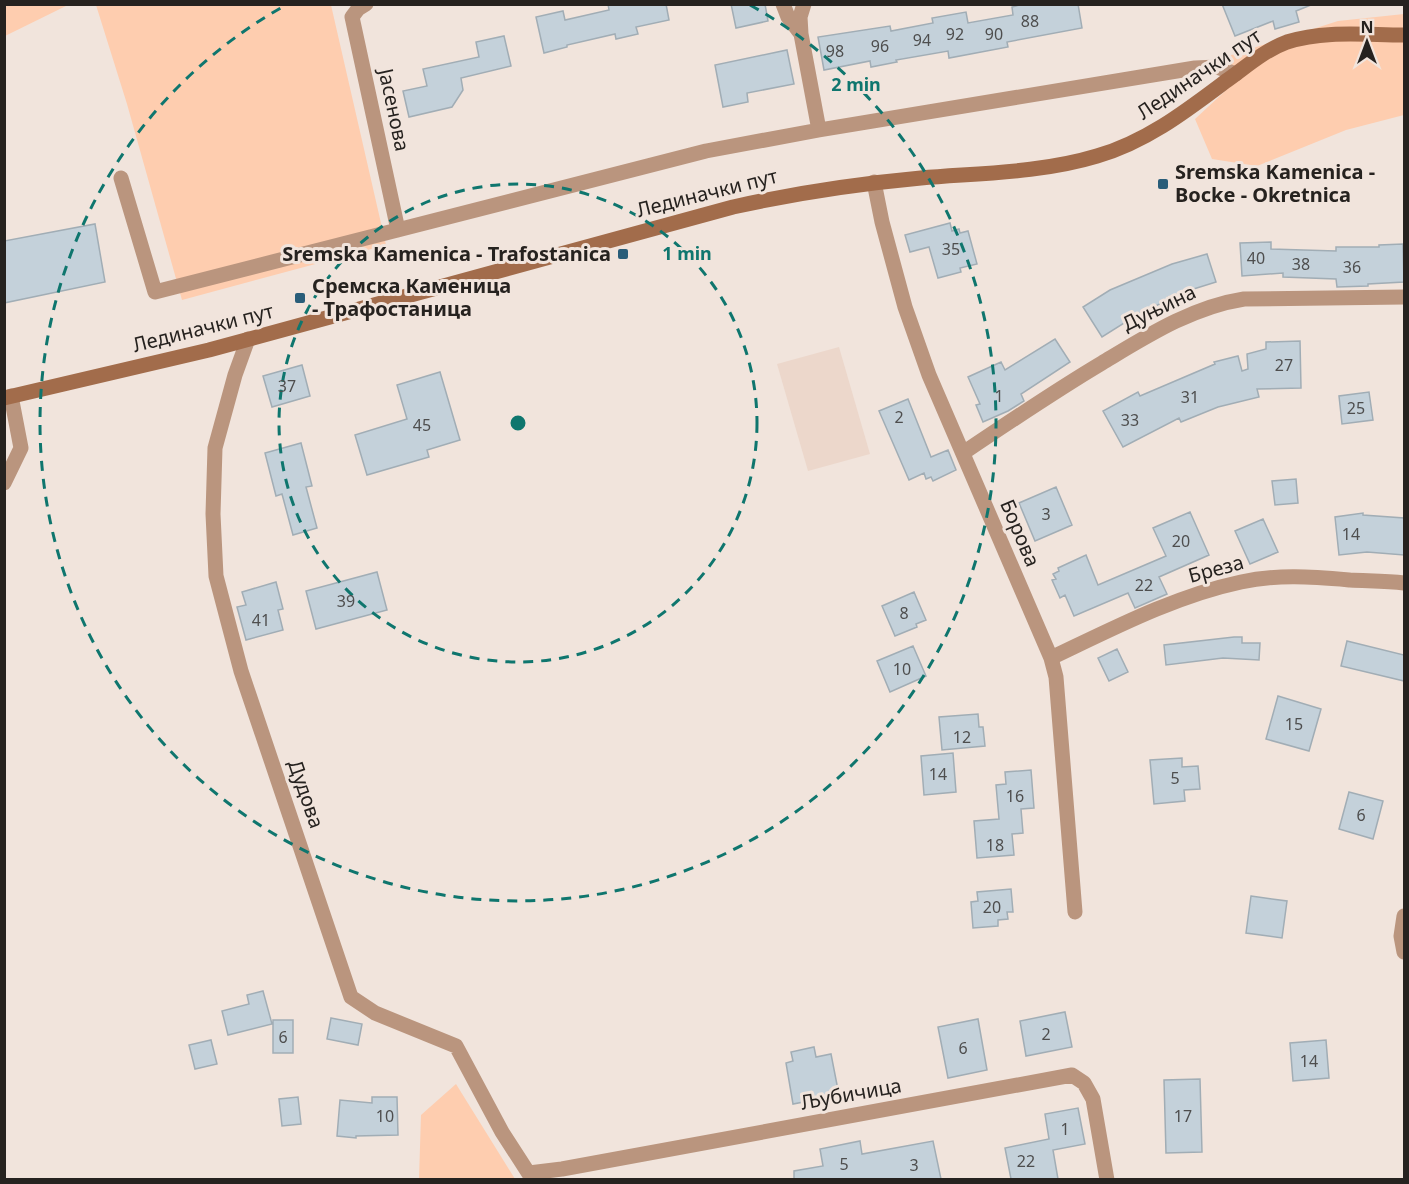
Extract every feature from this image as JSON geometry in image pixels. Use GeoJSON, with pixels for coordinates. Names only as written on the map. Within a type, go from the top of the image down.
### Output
{"type":"FeatureCollection","features":[{"type":"Feature","properties":{"kind":"main road","name":"Лединачки пут"},"geometry":{"type":"LineString","coordinates":[[8,397],[248,339],[732,207],[807,191],[874,182],[1029,168],[1097,156],[1151,134],[1270,50],[1305,38],[1347,34],[1404,35]]}},
{"type":"Feature","properties":{"kind":"street","name":"Јасенова"},"geometry":{"type":"LineString","coordinates":[[366,4],[352,17],[398,230]]}},
{"type":"Feature","properties":{"kind":"street"},"geometry":{"type":"LineString","coordinates":[[783,4],[788,17],[801,34]]}},
{"type":"Feature","properties":{"kind":"street"},"geometry":{"type":"LineString","coordinates":[[804,4],[800,17],[801,34],[819,130]]}},
{"type":"Feature","properties":{"kind":"street"},"geometry":{"type":"LineString","coordinates":[[120,178],[156,292],[706,151],[1195,68],[1217,67],[1236,74]]}},
{"type":"Feature","properties":{"kind":"street","name":"Борова"},"geometry":{"type":"LineString","coordinates":[[874,182],[904,307],[929,375],[1051,658],[1056,677],[1075,912]]}},
{"type":"Feature","properties":{"kind":"street","name":"Дуњина"},"geometry":{"type":"LineString","coordinates":[[963,453],[1074,380],[1193,312],[1244,299],[1404,297]]}},
{"type":"Feature","properties":{"kind":"street","name":"Дудова"},"geometry":{"type":"LineString","coordinates":[[248,339],[235,375],[215,448],[213,503],[216,576],[241,671],[351,997],[375,1013],[456,1046],[502,1132],[531,1176]]}},
{"type":"Feature","properties":{"kind":"street"},"geometry":{"type":"LineString","coordinates":[[4,483],[21,448],[8,397]]}},
{"type":"Feature","properties":{"kind":"street","name":"Бреза"},"geometry":{"type":"LineString","coordinates":[[1051,658],[1145,615],[1199,594],[1241,582],[1275,577],[1309,577],[1404,583]]}},
{"type":"Feature","properties":{"kind":"street"},"geometry":{"type":"LineString","coordinates":[[1404,916],[1401,936],[1404,952]]}},
{"type":"Feature","properties":{"kind":"street","name":"Љубичица"},"geometry":{"type":"LineString","coordinates":[[531,1176],[1072,1075],[1084,1083],[1093,1100],[1106,1178]]}},
{"type":"Feature","properties":{"kind":"shaded area"},"geometry":{"type":"Polygon","coordinates":[[[5,4],[68,4],[68,5],[5,36],[5,4]]]}},
{"type":"Feature","properties":{"kind":"shaded area"},"geometry":{"type":"Polygon","coordinates":[[[96,5],[331,5],[386,245],[182,300],[127,104],[96,5]]]}},
{"type":"Feature","properties":{"kind":"shaded area"},"geometry":{"type":"Polygon","coordinates":[[[1404,14],[1404,115],[1346,130],[1257,166],[1212,159],[1195,119],[1236,81],[1222,58],[1338,21],[1404,14]]]}},
{"type":"Feature","properties":{"kind":"shaded area"},"geometry":{"type":"Polygon","coordinates":[[[839,347],[870,454],[808,471],[777,364],[839,347]]]}},
{"type":"Feature","properties":{"kind":"shaded area"},"geometry":{"type":"Polygon","coordinates":[[[456,1084],[515,1179],[419,1179],[421,1115],[456,1084]]]}},
{"type":"Feature","properties":{"kind":"building"},"geometry":{"type":"Polygon","coordinates":[[[608,4],[666,4],[669,20],[636,27],[638,34],[616,39],[615,34],[544,53],[536,17],[563,11],[565,20],[609,10],[608,4]]]}},
{"type":"Feature","properties":{"kind":"building"},"geometry":{"type":"Polygon","coordinates":[[[731,4],[765,4],[768,21],[736,28],[731,4]]]}},
{"type":"Feature","properties":{"kind":"building"},"geometry":{"type":"Polygon","coordinates":[[[1023,4],[1078,4],[1082,28],[1007,42],[1008,47],[949,58],[948,51],[871,67],[870,61],[824,70],[818,37],[890,26],[891,31],[933,23],[932,18],[966,12],[968,23],[1013,15],[1012,7],[1023,4]]]}},
{"type":"Feature","properties":{"kind":"building"},"geometry":{"type":"Polygon","coordinates":[[[1222,4],[1311,5],[1296,11],[1299,22],[1275,29],[1273,21],[1235,36],[1222,4]]]}},
{"type":"Feature","properties":{"kind":"building"},"geometry":{"type":"Polygon","coordinates":[[[504,36],[511,66],[461,78],[463,90],[452,107],[409,117],[403,91],[427,86],[423,69],[479,57],[476,42],[504,36]]]}},
{"type":"Feature","properties":{"kind":"building"},"geometry":{"type":"Polygon","coordinates":[[[787,50],[794,84],[747,93],[748,102],[723,107],[715,65],[787,50]]]}},
{"type":"Feature","properties":{"kind":"building"},"geometry":{"type":"Polygon","coordinates":[[[950,223],[952,231],[959,229],[960,233],[968,231],[977,264],[960,268],[961,272],[938,278],[929,247],[910,252],[905,235],[950,223]]]}},
{"type":"Feature","properties":{"kind":"building"},"geometry":{"type":"Polygon","coordinates":[[[95,224],[105,282],[4,303],[4,241],[95,224]]]}},
{"type":"Feature","properties":{"kind":"building"},"geometry":{"type":"Polygon","coordinates":[[[1271,242],[1271,249],[1336,251],[1336,247],[1379,247],[1379,245],[1403,244],[1404,282],[1337,287],[1336,279],[1283,277],[1283,273],[1242,276],[1240,243],[1271,242]]]}},
{"type":"Feature","properties":{"kind":"building"},"geometry":{"type":"Polygon","coordinates":[[[1207,254],[1216,282],[1168,297],[1169,300],[1128,318],[1129,320],[1102,337],[1083,307],[1110,290],[1172,264],[1207,254]]]}},
{"type":"Feature","properties":{"kind":"building"},"geometry":{"type":"Polygon","coordinates":[[[1055,339],[1070,362],[1021,394],[1024,401],[983,422],[976,405],[980,404],[968,377],[1001,362],[1005,370],[1055,339]]]}},
{"type":"Feature","properties":{"kind":"building"},"geometry":{"type":"Polygon","coordinates":[[[1300,341],[1301,388],[1257,389],[1259,397],[1218,407],[1181,422],[1179,418],[1123,447],[1103,411],[1138,392],[1140,396],[1215,364],[1214,362],[1238,356],[1242,371],[1248,369],[1247,354],[1266,349],[1266,342],[1300,341]]]}},
{"type":"Feature","properties":{"kind":"building"},"geometry":{"type":"Polygon","coordinates":[[[302,365],[310,396],[272,407],[263,376],[302,365]]]}},
{"type":"Feature","properties":{"kind":"building"},"geometry":{"type":"Polygon","coordinates":[[[440,372],[460,440],[427,450],[429,457],[367,475],[355,435],[407,419],[397,385],[440,372]]]}},
{"type":"Feature","properties":{"kind":"building"},"geometry":{"type":"Polygon","coordinates":[[[1369,392],[1373,420],[1342,424],[1339,396],[1369,392]]]}},
{"type":"Feature","properties":{"kind":"building"},"geometry":{"type":"Polygon","coordinates":[[[908,399],[931,457],[948,450],[956,470],[933,481],[931,477],[926,479],[924,473],[909,480],[879,411],[908,399]]]}},
{"type":"Feature","properties":{"kind":"building"},"geometry":{"type":"Polygon","coordinates":[[[301,443],[312,486],[306,487],[317,528],[293,535],[282,494],[276,496],[265,453],[301,443]]]}},
{"type":"Feature","properties":{"kind":"building"},"geometry":{"type":"Polygon","coordinates":[[[1296,479],[1298,503],[1275,505],[1272,481],[1296,479]]]}},
{"type":"Feature","properties":{"kind":"building"},"geometry":{"type":"Polygon","coordinates":[[[1056,487],[1072,525],[1035,541],[1019,503],[1056,487]]]}},
{"type":"Feature","properties":{"kind":"building"},"geometry":{"type":"Polygon","coordinates":[[[1190,512],[1209,555],[1159,577],[1167,594],[1135,608],[1128,593],[1074,616],[1065,595],[1060,598],[1052,580],[1056,579],[1053,574],[1059,571],[1058,568],[1086,555],[1098,585],[1166,556],[1153,528],[1190,512]]]}},
{"type":"Feature","properties":{"kind":"building"},"geometry":{"type":"Polygon","coordinates":[[[1363,513],[1363,515],[1404,518],[1404,555],[1367,552],[1339,555],[1335,517],[1363,513]]]}},
{"type":"Feature","properties":{"kind":"building"},"geometry":{"type":"Polygon","coordinates":[[[1263,519],[1278,552],[1250,564],[1235,531],[1263,519]]]}},
{"type":"Feature","properties":{"kind":"building"},"geometry":{"type":"Polygon","coordinates":[[[377,572],[387,610],[316,629],[306,591],[377,572]]]}},
{"type":"Feature","properties":{"kind":"building"},"geometry":{"type":"Polygon","coordinates":[[[276,582],[283,609],[278,610],[283,630],[246,640],[237,607],[246,605],[242,592],[276,582]]]}},
{"type":"Feature","properties":{"kind":"building"},"geometry":{"type":"Polygon","coordinates":[[[914,592],[926,620],[916,624],[917,627],[895,636],[882,606],[914,592]]]}},
{"type":"Feature","properties":{"kind":"building"},"geometry":{"type":"Polygon","coordinates":[[[1242,637],[1242,643],[1260,643],[1259,660],[1223,658],[1166,665],[1164,645],[1242,637]]]}},
{"type":"Feature","properties":{"kind":"building"},"geometry":{"type":"Polygon","coordinates":[[[1347,641],[1404,655],[1404,681],[1341,666],[1347,641]]]}},
{"type":"Feature","properties":{"kind":"building"},"geometry":{"type":"Polygon","coordinates":[[[913,646],[926,676],[890,692],[877,661],[913,646]]]}},
{"type":"Feature","properties":{"kind":"building"},"geometry":{"type":"Polygon","coordinates":[[[1117,649],[1128,672],[1109,681],[1098,658],[1117,649]]]}},
{"type":"Feature","properties":{"kind":"building"},"geometry":{"type":"Polygon","coordinates":[[[1278,696],[1321,709],[1309,751],[1266,739],[1278,696]]]}},
{"type":"Feature","properties":{"kind":"building"},"geometry":{"type":"Polygon","coordinates":[[[978,714],[979,727],[983,727],[985,746],[942,750],[939,717],[978,714]]]}},
{"type":"Feature","properties":{"kind":"building"},"geometry":{"type":"Polygon","coordinates":[[[953,753],[956,792],[924,795],[921,756],[953,753]]]}},
{"type":"Feature","properties":{"kind":"building"},"geometry":{"type":"Polygon","coordinates":[[[1182,758],[1182,767],[1198,766],[1200,789],[1184,790],[1185,801],[1154,804],[1150,760],[1182,758]]]}},
{"type":"Feature","properties":{"kind":"building"},"geometry":{"type":"Polygon","coordinates":[[[1031,770],[1034,808],[1021,809],[1023,833],[1012,834],[1014,855],[977,858],[974,821],[999,819],[996,785],[1006,784],[1005,772],[1031,770]]]}},
{"type":"Feature","properties":{"kind":"building"},"geometry":{"type":"Polygon","coordinates":[[[1349,792],[1383,801],[1373,839],[1339,829],[1349,792]]]}},
{"type":"Feature","properties":{"kind":"building"},"geometry":{"type":"Polygon","coordinates":[[[1011,889],[1013,912],[1007,912],[1008,919],[998,920],[998,926],[973,928],[971,902],[978,901],[977,892],[1011,889]]]}},
{"type":"Feature","properties":{"kind":"building"},"geometry":{"type":"Polygon","coordinates":[[[1251,896],[1287,901],[1282,938],[1246,933],[1251,896]]]}},
{"type":"Feature","properties":{"kind":"building"},"geometry":{"type":"Polygon","coordinates":[[[263,991],[272,1024],[228,1035],[222,1011],[249,1004],[247,995],[263,991]]]}},
{"type":"Feature","properties":{"kind":"building"},"geometry":{"type":"Polygon","coordinates":[[[1065,1012],[1072,1047],[1026,1056],[1020,1021],[1065,1012]]]}},
{"type":"Feature","properties":{"kind":"building"},"geometry":{"type":"Polygon","coordinates":[[[331,1018],[362,1024],[358,1045],[327,1039],[331,1018]]]}},
{"type":"Feature","properties":{"kind":"building"},"geometry":{"type":"Polygon","coordinates":[[[978,1019],[987,1070],[948,1078],[938,1027],[978,1019]]]}},
{"type":"Feature","properties":{"kind":"building"},"geometry":{"type":"Polygon","coordinates":[[[273,1020],[293,1020],[293,1053],[273,1053],[273,1020]]]}},
{"type":"Feature","properties":{"kind":"building"},"geometry":{"type":"Polygon","coordinates":[[[211,1040],[217,1064],[195,1069],[189,1045],[211,1040]]]}},
{"type":"Feature","properties":{"kind":"building"},"geometry":{"type":"Polygon","coordinates":[[[1326,1040],[1329,1078],[1293,1081],[1290,1043],[1326,1040]]]}},
{"type":"Feature","properties":{"kind":"building"},"geometry":{"type":"Polygon","coordinates":[[[814,1047],[816,1057],[831,1054],[839,1095],[793,1104],[786,1063],[793,1061],[791,1052],[814,1047]]]}},
{"type":"Feature","properties":{"kind":"building"},"geometry":{"type":"Polygon","coordinates":[[[1200,1079],[1202,1152],[1166,1153],[1164,1080],[1200,1079]]]}},
{"type":"Feature","properties":{"kind":"building"},"geometry":{"type":"Polygon","coordinates":[[[298,1097],[301,1124],[282,1126],[279,1099],[298,1097]]]}},
{"type":"Feature","properties":{"kind":"building"},"geometry":{"type":"Polygon","coordinates":[[[372,1097],[397,1097],[398,1135],[356,1136],[356,1138],[337,1136],[340,1100],[372,1103],[372,1097]]]}},
{"type":"Feature","properties":{"kind":"building"},"geometry":{"type":"Polygon","coordinates":[[[1078,1108],[1085,1144],[1053,1150],[1058,1179],[1011,1179],[1005,1148],[1049,1139],[1045,1114],[1078,1108]]]}},
{"type":"Feature","properties":{"kind":"building"},"geometry":{"type":"Polygon","coordinates":[[[860,1141],[862,1154],[933,1141],[941,1179],[794,1179],[794,1171],[823,1166],[820,1149],[860,1141]]]}},
{"type":"Feature","properties":{"kind":"place","name":"Sremska Kamenica - Bocke - Okretnica"},"geometry":{"type":"Point","coordinates":[1163,184]}},
{"type":"Feature","properties":{"kind":"place","name":"Sremska Kamenica - Trafostanica"},"geometry":{"type":"Point","coordinates":[623,254]}},
{"type":"Feature","properties":{"kind":"place","name":"Сремска Каменица - Трафостаница"},"geometry":{"type":"Point","coordinates":[300,298]}}]}
